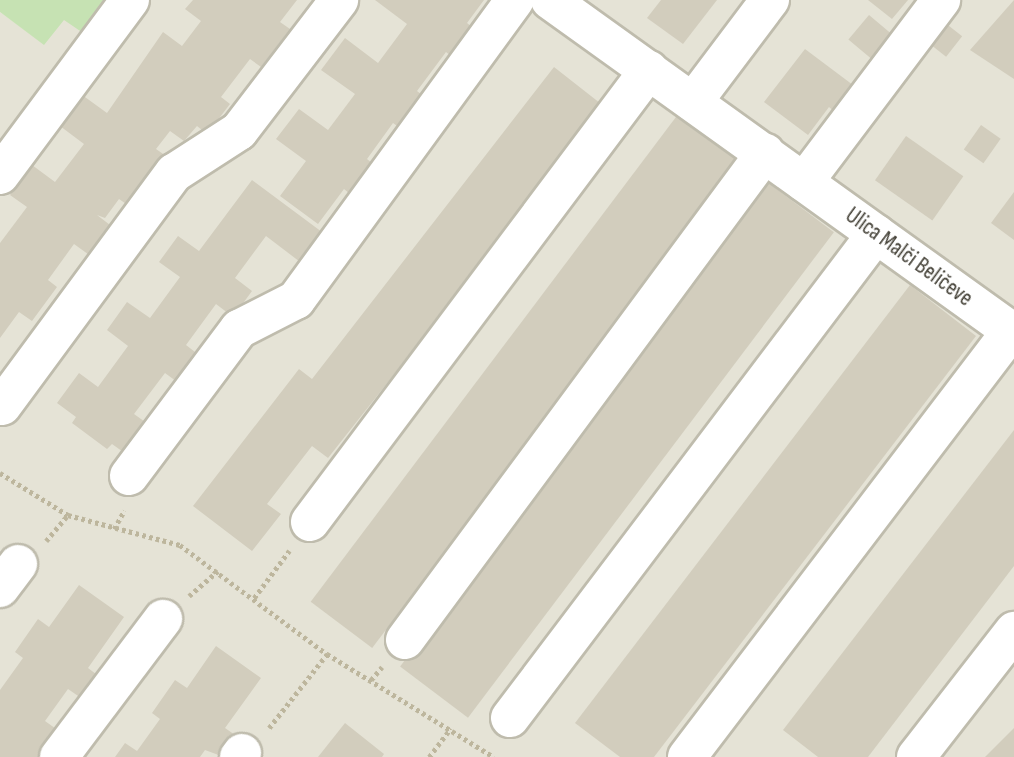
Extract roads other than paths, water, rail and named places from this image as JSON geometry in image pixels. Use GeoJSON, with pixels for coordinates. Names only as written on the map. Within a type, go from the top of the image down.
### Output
{"type":"FeatureCollection","features":[{"type":"Feature","properties":{"kind":"street"},"geometry":{"type":"LineString","coordinates":[[0,175],[130,0]]}},
{"type":"Feature","properties":{"kind":"street"},"geometry":{"type":"LineString","coordinates":[[2,405],[174,173],[239,131],[339,0]]}},
{"type":"Feature","properties":{"kind":"street"},"geometry":{"type":"LineString","coordinates":[[129,476],[239,329],[296,300],[515,0]]}},
{"type":"Feature","properties":{"kind":"street"},"geometry":{"type":"LineString","coordinates":[[693,102],[769,0]]}},
{"type":"Feature","properties":{"kind":"street"},"geometry":{"type":"LineString","coordinates":[[804,182],[941,0]]}},
{"type":"Feature","properties":{"kind":"street","name":"Ulica Malči Beličeve"},"geometry":{"type":"LineString","coordinates":[[571,6],[649,70],[1013,332]]}},
{"type":"Feature","properties":{"kind":"street"},"geometry":{"type":"LineString","coordinates":[[310,522],[649,70]]}},
{"type":"Feature","properties":{"kind":"street"},"geometry":{"type":"LineString","coordinates":[[405,640],[765,153]]}},
{"type":"Feature","properties":{"kind":"street"},"geometry":{"type":"LineString","coordinates":[[510,718],[876,234]]}},
{"type":"Feature","properties":{"kind":"street"},"geometry":{"type":"LineString","coordinates":[[687,757],[1013,332]]}},
{"type":"Feature","properties":{"kind":"street"},"geometry":{"type":"LineString","coordinates":[[59,757],[163,619]]}},
{"type":"Feature","properties":{"kind":"street"},"geometry":{"type":"LineString","coordinates":[[916,757],[1014,631]]}}]}
